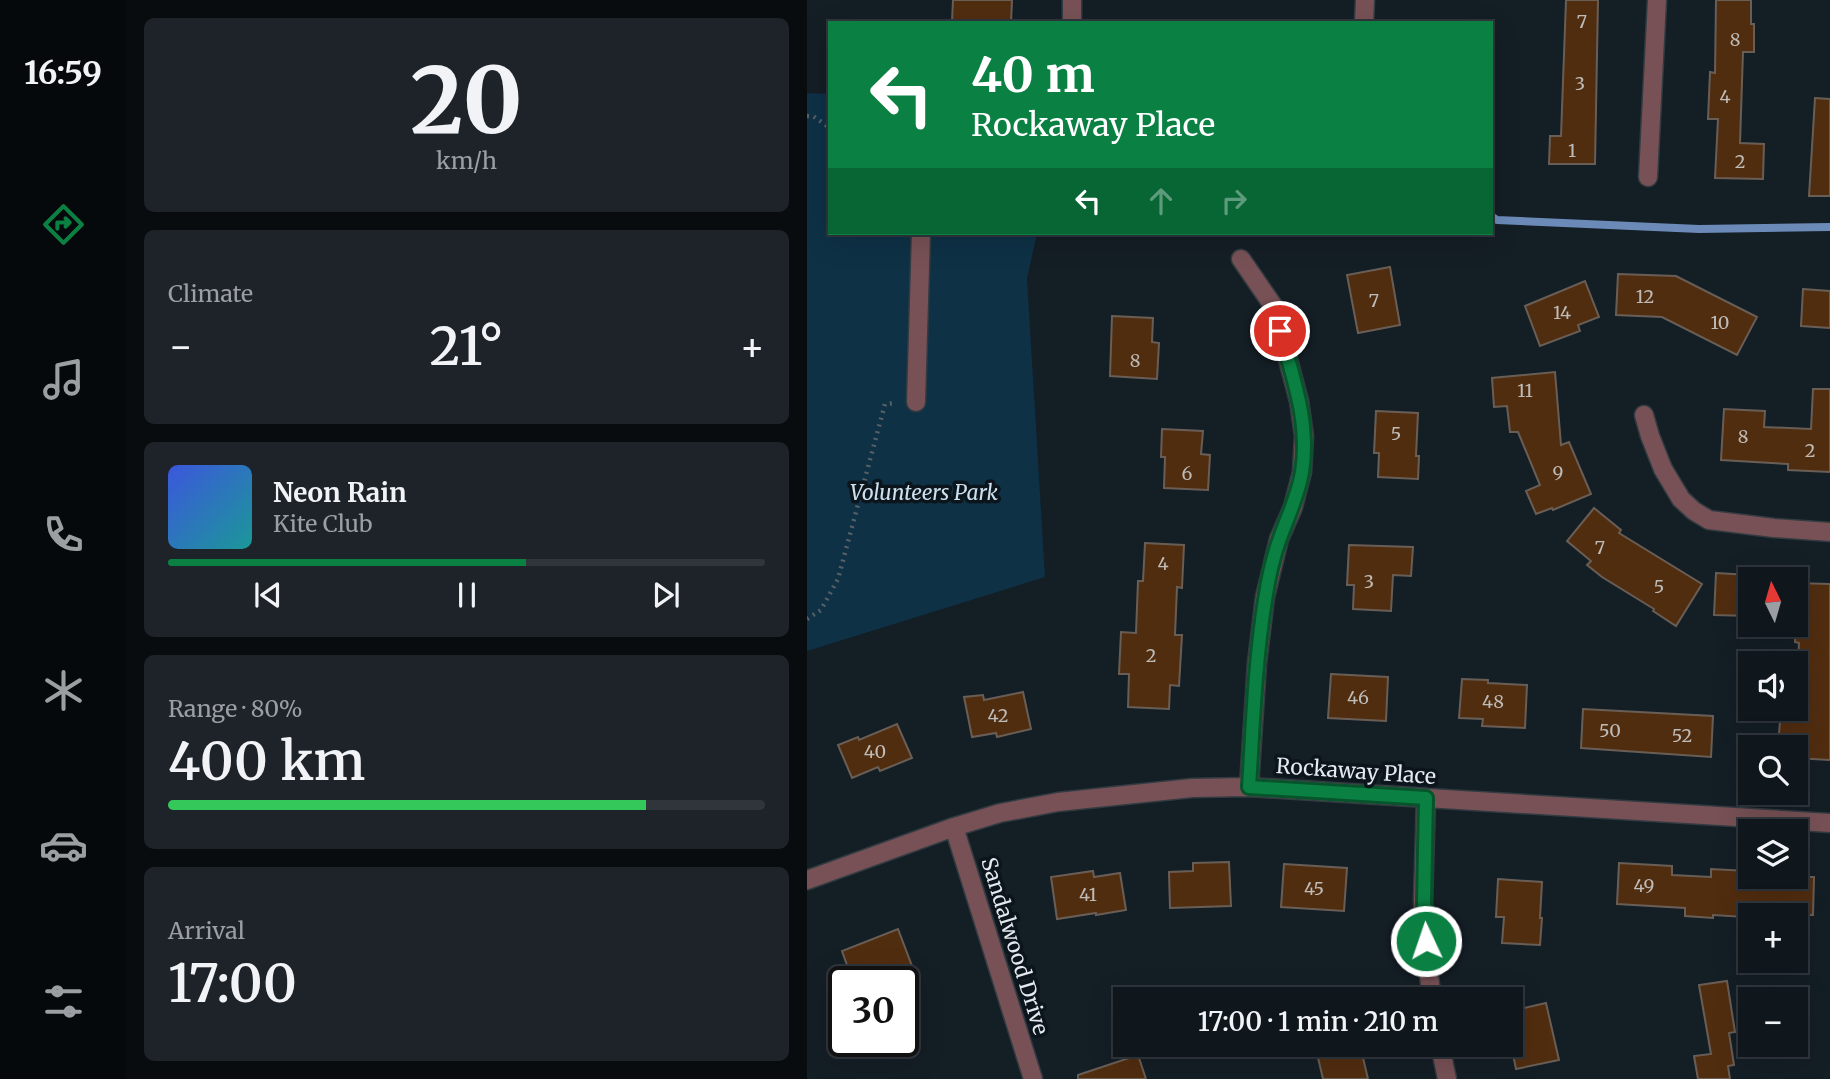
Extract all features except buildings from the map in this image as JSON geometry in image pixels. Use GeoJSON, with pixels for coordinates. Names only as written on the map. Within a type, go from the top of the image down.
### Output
{"type":"FeatureCollection","features":[{"type":"Feature","properties":{"kind":"street"},"geometry":{"type":"LineString","coordinates":[[1072,0],[1072,21]]}},
{"type":"Feature","properties":{"kind":"street"},"geometry":{"type":"LineString","coordinates":[[1364,21],[1365,0]]}},
{"type":"Feature","properties":{"kind":"street"},"geometry":{"type":"LineString","coordinates":[[1648,177],[1657,0]]}},
{"type":"Feature","properties":{"kind":"street"},"geometry":{"type":"LineString","coordinates":[[916,402],[921,235]]}},
{"type":"Feature","properties":{"kind":"street"},"geometry":{"type":"LineString","coordinates":[[1241,259],[1274,307],[1299,401],[1304,436],[1302,472],[1293,507],[1279,539],[1265,597],[1257,663],[1249,787]]}},
{"type":"Feature","properties":{"kind":"street"},"geometry":{"type":"LineString","coordinates":[[1644,415],[1663,469],[1681,499],[1694,511],[1709,520],[1830,532]]}},
{"type":"Feature","properties":{"kind":"street","name":"Rockaway Place"},"geometry":{"type":"LineString","coordinates":[[807,880],[1000,813],[1058,803],[1192,788],[1249,787],[1830,822]]}},
{"type":"Feature","properties":{"kind":"street"},"geometry":{"type":"LineString","coordinates":[[1426,798],[1424,901],[1430,987]]}},
{"type":"Feature","properties":{"kind":"street","name":"Sandalwood Drive"},"geometry":{"type":"LineString","coordinates":[[954,827],[1033,1079]]}},
{"type":"Feature","properties":{"kind":"street"},"geometry":{"type":"LineString","coordinates":[[1442,1057],[1447,1079]]}},
{"type":"Feature","properties":{"kind":"path"},"geometry":{"type":"LineString","coordinates":[[807,116],[813,116],[828,127]]}},
{"type":"Feature","properties":{"kind":"path"},"geometry":{"type":"LineString","coordinates":[[807,619],[821,610],[838,579],[885,404],[916,402]]}},
{"type":"Feature","properties":{"kind":"green space","name":"Volunteers Park"},"geometry":{"type":"Polygon","coordinates":[[[807,93],[828,94],[828,235],[1037,235],[1027,279],[1045,577],[807,651],[807,93]]]}},
{"type":"Feature","properties":{"kind":"waterway"},"geometry":{"type":"LineString","coordinates":[[1493,217],[1497,220],[1699,229],[1831,227]]}},
{"type":"Feature","properties":{"kind":"route"},"geometry":{"type":"LineString","coordinates":[[1280,331],[1299,401],[1304,436],[1302,472],[1293,507],[1279,539],[1265,597],[1257,663],[1249,787],[1426,798],[1426,941]]}}]}
